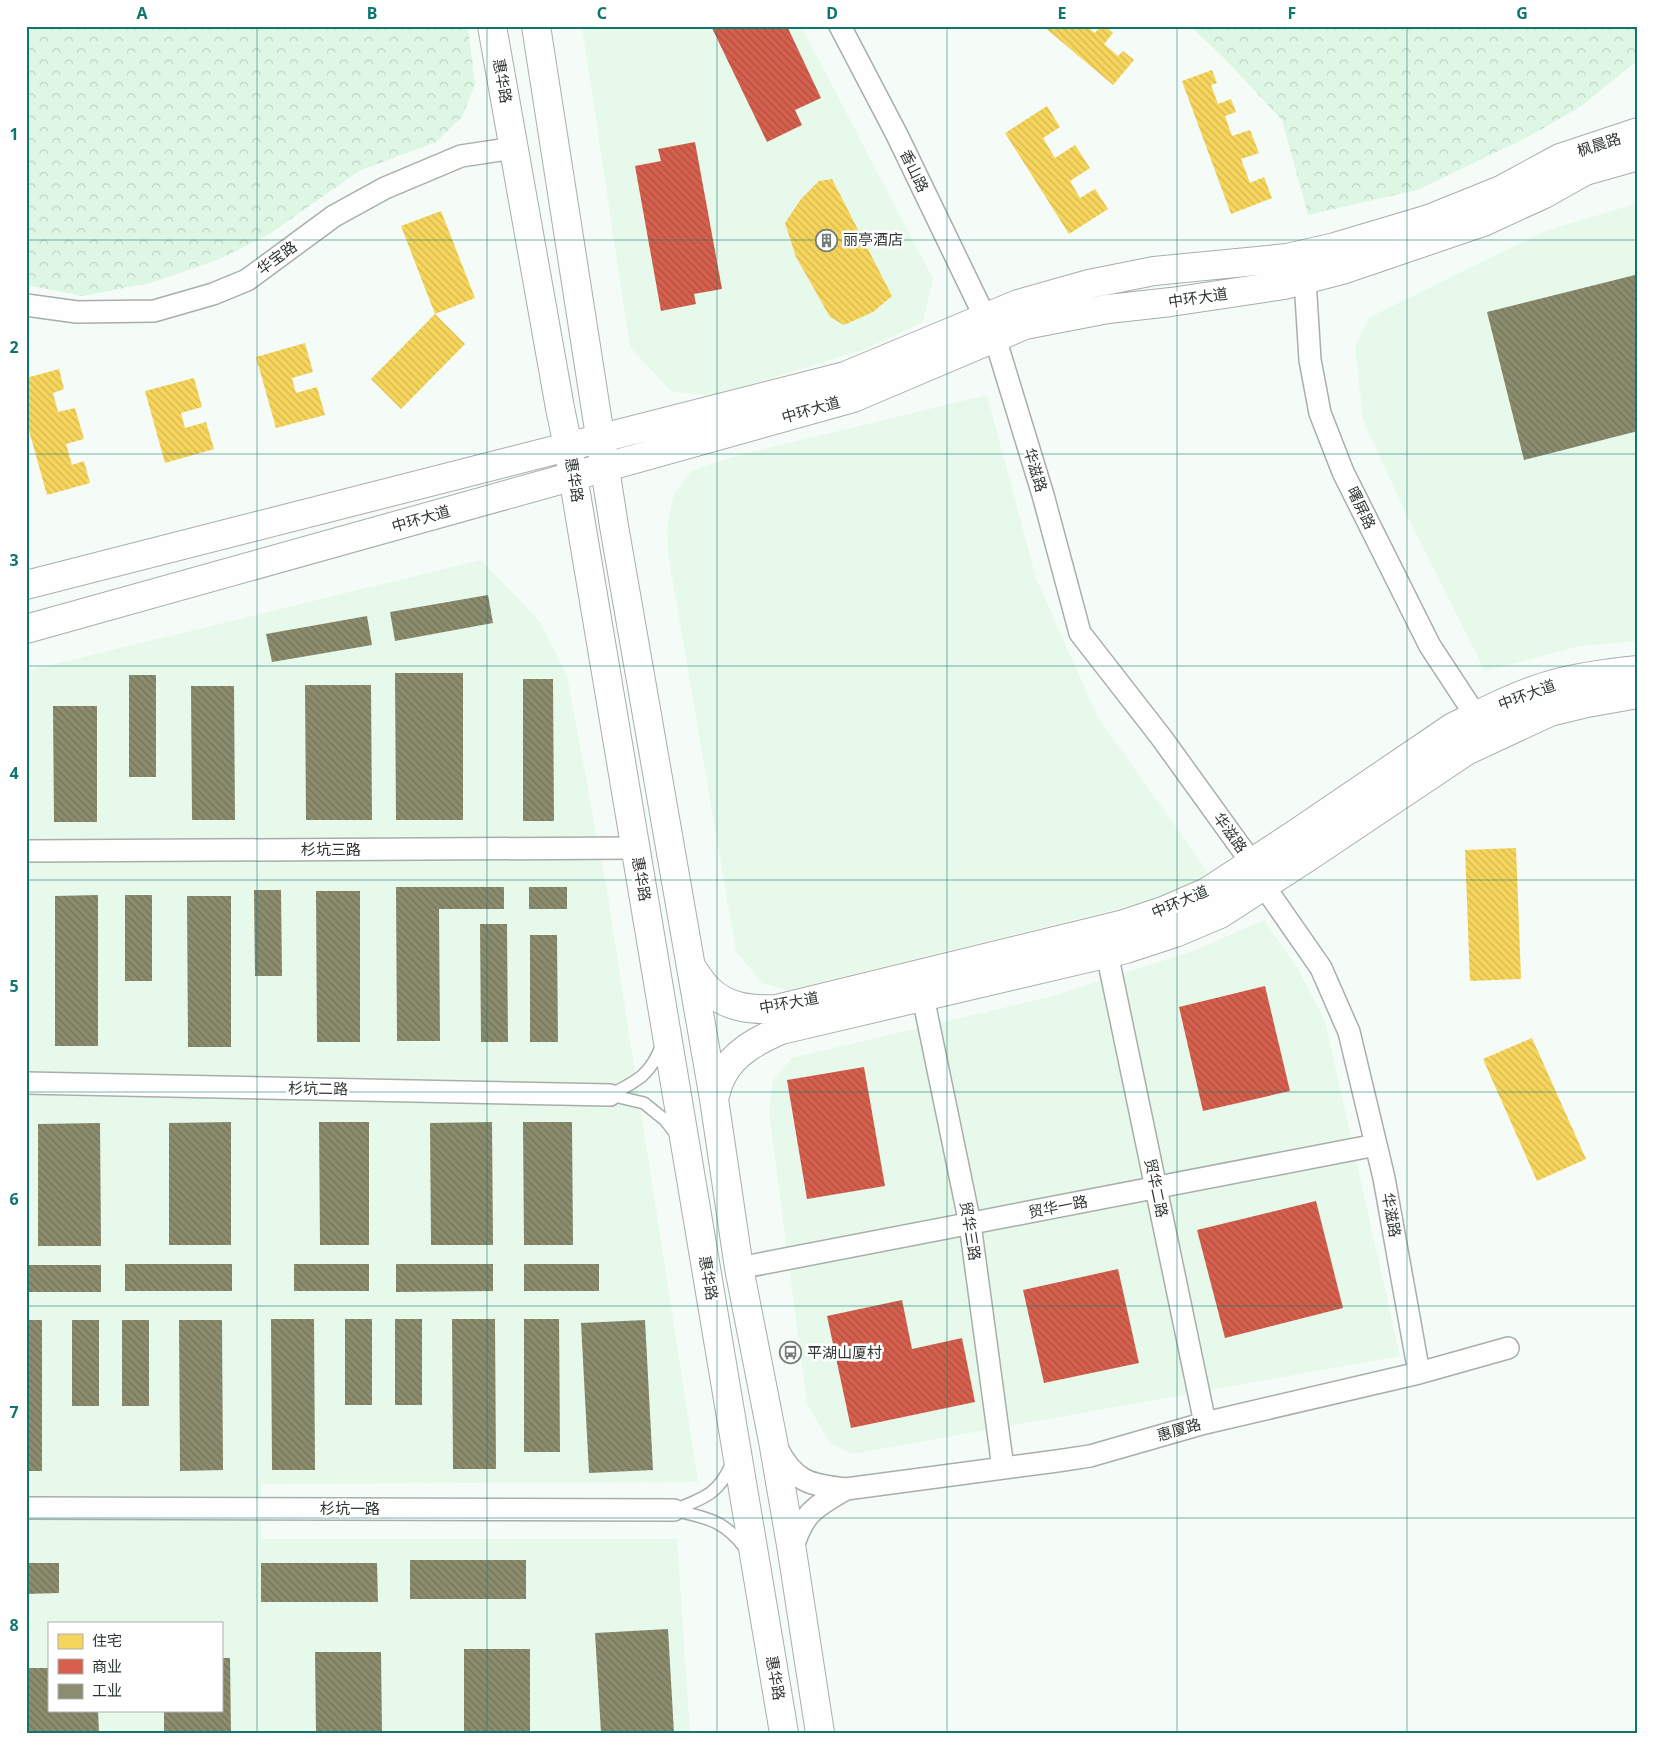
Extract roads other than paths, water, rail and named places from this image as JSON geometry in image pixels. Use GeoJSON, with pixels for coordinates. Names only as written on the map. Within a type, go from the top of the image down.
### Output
{"type":"FeatureCollection","features":[{"type":"Feature","properties":{"kind":"street","name":"惠华路"},"geometry":{"type":"LineString","coordinates":[[492,26],[568,446],[784,1733]]}},
{"type":"Feature","properties":{"kind":"street"},"geometry":{"type":"LineString","coordinates":[[536,26],[600,438],[714,1099],[739,1268],[773,1441],[792,1551],[820,1733]]}},
{"type":"Feature","properties":{"kind":"street","name":"香山路"},"geometry":{"type":"LineString","coordinates":[[840,26],[897,135],[990,328]]}},
{"type":"Feature","properties":{"kind":"street","name":"枫晨路"},"geometry":{"type":"LineString","coordinates":[[1560,158],[1638,132]]}},
{"type":"Feature","properties":{"kind":"street","name":"华宝路"},"geometry":{"type":"LineString","coordinates":[[26,305],[77,312],[154,311],[213,294],[247,280],[334,216],[385,188],[461,156],[514,148]]}},
{"type":"Feature","properties":{"kind":"street","name":"枫晨路"},"geometry":{"type":"LineString","coordinates":[[1585,171],[1638,156]]}},
{"type":"Feature","properties":{"kind":"street","name":"中环大道"},"geometry":{"type":"LineString","coordinates":[[26,629],[853,398],[990,328],[1027,301],[1089,284],[1154,271],[1287,258],[1335,247],[1429,219],[1501,190],[1560,158]]}},
{"type":"Feature","properties":{"kind":"street","name":"中环大道"},"geometry":{"type":"LineString","coordinates":[[26,585],[845,376],[990,328],[1026,325],[1108,309],[1171,302],[1284,285],[1305,280],[1342,270],[1483,222],[1544,194],[1585,171]]}},
{"type":"Feature","properties":{"kind":"street","name":"曙屏路"},"geometry":{"type":"LineString","coordinates":[[1305,280],[1310,360],[1320,413],[1333,447],[1347,480],[1430,646],[1476,716]]}},
{"type":"Feature","properties":{"kind":"street","name":"华滋路"},"geometry":{"type":"LineString","coordinates":[[990,328],[1043,495],[1080,633],[1161,737],[1258,874],[1321,968],[1349,1032],[1384,1178],[1419,1373]]}},
{"type":"Feature","properties":{"kind":"street","name":"中环大道"},"geometry":{"type":"LineString","coordinates":[[714,1099],[722,1075],[737,1056],[757,1040],[781,1030],[1107,953],[1176,933],[1220,914],[1258,874],[1453,727],[1508,700],[1549,685],[1609,673],[1638,670]]}},
{"type":"Feature","properties":{"kind":"street","name":"中环大道"},"geometry":{"type":"LineString","coordinates":[[691,967],[709,991],[730,1004],[754,1010],[776,1009],[1124,924],[1258,874],[1466,751],[1550,712],[1638,694]]}},
{"type":"Feature","properties":{"kind":"street","name":"杉坑三路"},"geometry":{"type":"LineString","coordinates":[[26,852],[636,848]]}},
{"type":"Feature","properties":{"kind":"street","name":"贸华二路"},"geometry":{"type":"LineString","coordinates":[[1107,953],[1204,1423]]}},
{"type":"Feature","properties":{"kind":"street","name":"贸华三路"},"geometry":{"type":"LineString","coordinates":[[923,996],[970,1224],[1003,1468]]}},
{"type":"Feature","properties":{"kind":"street","name":"杉坑二路"},"geometry":{"type":"LineString","coordinates":[[26,1083],[610,1094]]}},
{"type":"Feature","properties":{"kind":"street","name":"贸华一路"},"geometry":{"type":"LineString","coordinates":[[739,1268],[1376,1145]]}},
{"type":"Feature","properties":{"kind":"street","name":"惠厦路"},"geometry":{"type":"LineString","coordinates":[[846,1489],[1090,1456],[1204,1423],[1419,1373],[1508,1348]]}},
{"type":"Feature","properties":{"kind":"street"},"geometry":{"type":"LineString","coordinates":[[773,1441],[785,1464],[802,1479],[820,1486],[846,1489]]}},
{"type":"Feature","properties":{"kind":"street"},"geometry":{"type":"LineString","coordinates":[[792,1551],[797,1532],[807,1516],[822,1503],[846,1489]]}},
{"type":"Feature","properties":{"kind":"street","name":"杉坑一路"},"geometry":{"type":"LineString","coordinates":[[26,1508],[674,1510]]}},
{"type":"Feature","properties":{"kind":"lane"},"geometry":{"type":"LineString","coordinates":[[610,1094],[639,1080],[657,1059],[666,1032]]}},
{"type":"Feature","properties":{"kind":"lane"},"geometry":{"type":"LineString","coordinates":[[610,1094],[644,1103],[665,1120],[686,1147]]}},
{"type":"Feature","properties":{"kind":"lane"},"geometry":{"type":"LineString","coordinates":[[674,1510],[707,1496],[726,1478],[737,1450]]}},
{"type":"Feature","properties":{"kind":"lane"},"geometry":{"type":"LineString","coordinates":[[674,1510],[710,1518],[735,1534],[755,1562]]}},
{"type":"Feature","properties":{"kind":"place","name":"丽亭酒店"},"geometry":{"type":"Point","coordinates":[827,240]}},
{"type":"Feature","properties":{"kind":"place","name":"平湖山厦村"},"geometry":{"type":"Point","coordinates":[791,1353]}}]}
